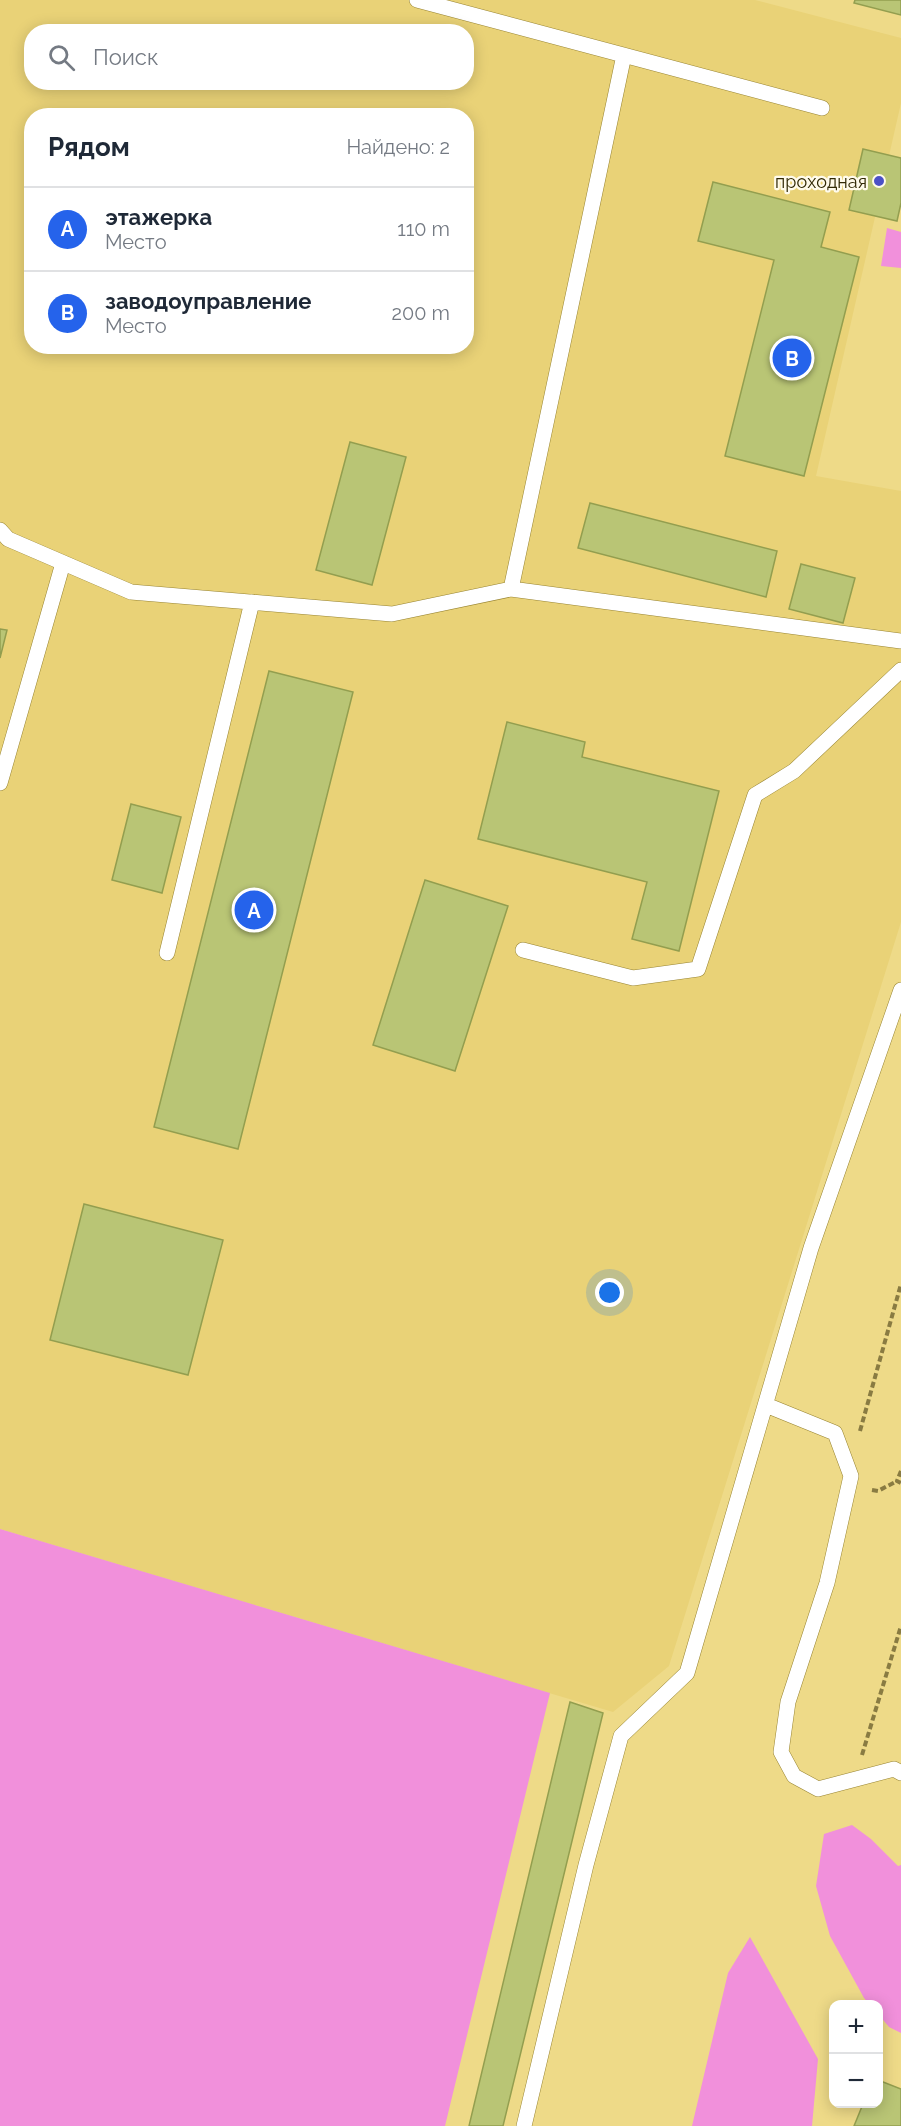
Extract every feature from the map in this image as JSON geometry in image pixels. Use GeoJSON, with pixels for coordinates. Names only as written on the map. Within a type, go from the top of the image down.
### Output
{"type":"FeatureCollection","features":[{"type":"Feature","properties":{"kind":"lane"},"geometry":{"type":"LineString","coordinates":[[417,0],[822,108]]}},
{"type":"Feature","properties":{"kind":"lane"},"geometry":{"type":"LineString","coordinates":[[511,590],[624,55]]}},
{"type":"Feature","properties":{"kind":"lane"},"geometry":{"type":"LineString","coordinates":[[0,530],[8,539],[131,592],[392,614],[511,590],[901,641]]}},
{"type":"Feature","properties":{"kind":"lane"},"geometry":{"type":"LineString","coordinates":[[0,783],[63,563]]}},
{"type":"Feature","properties":{"kind":"lane"},"geometry":{"type":"LineString","coordinates":[[167,953],[252,602]]}},
{"type":"Feature","properties":{"kind":"lane"},"geometry":{"type":"LineString","coordinates":[[523,950],[633,978],[698,969],[755,795],[794,771],[901,670]]}},
{"type":"Feature","properties":{"kind":"lane"},"geometry":{"type":"LineString","coordinates":[[524,2126],[586,1865],[621,1736],[687,1673],[811,1248],[901,990]]}},
{"type":"Feature","properties":{"kind":"lane"},"geometry":{"type":"LineString","coordinates":[[766,1405],[836,1433],[851,1476],[827,1583],[788,1702],[781,1752],[794,1776],[818,1789],[894,1769],[901,1773]]}},
{"type":"Feature","properties":{"kind":"path"},"geometry":{"type":"LineString","coordinates":[[859,1436],[901,1284]]}},
{"type":"Feature","properties":{"kind":"path"},"geometry":{"type":"LineString","coordinates":[[862,1489],[878,1491],[899,1482],[901,1471]]}},
{"type":"Feature","properties":{"kind":"path"},"geometry":{"type":"LineString","coordinates":[[854,1781],[901,1626]]}},
{"type":"Feature","properties":{"kind":"shaded area"},"geometry":{"type":"Polygon","coordinates":[[[0,0],[755,0],[901,38],[901,103],[816,476],[901,491],[901,922],[669,1666],[613,1712],[0,1529],[0,0]]]}},
{"type":"Feature","properties":{"kind":"shaded area"},"geometry":{"type":"Polygon","coordinates":[[[887,228],[901,232],[901,268],[881,266],[887,228]]]}},
{"type":"Feature","properties":{"kind":"shaded area"},"geometry":{"type":"Polygon","coordinates":[[[0,1529],[550,1693],[445,2126],[0,2126],[0,1529]]]}},
{"type":"Feature","properties":{"kind":"shaded area"},"geometry":{"type":"Polygon","coordinates":[[[852,1825],[871,1839],[898,1866],[901,1865],[901,2033],[889,2027],[883,2020],[883,2000],[866,2000],[864,1998],[830,1936],[816,1886],[824,1834],[852,1825]]]}},
{"type":"Feature","properties":{"kind":"shaded area"},"geometry":{"type":"Polygon","coordinates":[[[750,1937],[818,2059],[812,2126],[692,2126],[728,1973],[750,1937]]]}},
{"type":"Feature","properties":{"kind":"building"},"geometry":{"type":"Polygon","coordinates":[[[855,0],[901,0],[901,15],[854,3],[855,0]]]}},
{"type":"Feature","properties":{"kind":"building","name":"проходная"},"geometry":{"type":"Polygon","coordinates":[[[863,149],[901,158],[901,203],[897,221],[849,210],[863,149]]]}},
{"type":"Feature","properties":{"kind":"building"},"geometry":{"type":"Polygon","coordinates":[[[713,182],[830,212],[821,247],[859,257],[804,476],[725,456],[774,260],[698,241],[713,182]]]}},
{"type":"Feature","properties":{"kind":"building"},"geometry":{"type":"Polygon","coordinates":[[[350,442],[406,457],[372,585],[316,570],[350,442]]]}},
{"type":"Feature","properties":{"kind":"building"},"geometry":{"type":"Polygon","coordinates":[[[590,503],[777,551],[766,597],[578,548],[590,503]]]}},
{"type":"Feature","properties":{"kind":"building"},"geometry":{"type":"Polygon","coordinates":[[[801,564],[855,578],[843,623],[789,609],[801,564]]]}},
{"type":"Feature","properties":{"kind":"building"},"geometry":{"type":"Polygon","coordinates":[[[0,629],[7,630],[0,658],[0,629]]]}},
{"type":"Feature","properties":{"kind":"building"},"geometry":{"type":"Polygon","coordinates":[[[269,671],[353,692],[238,1149],[154,1127],[269,671]]]}},
{"type":"Feature","properties":{"kind":"building"},"geometry":{"type":"Polygon","coordinates":[[[507,722],[585,742],[582,757],[719,791],[679,951],[632,939],[647,882],[478,839],[507,722]]]}},
{"type":"Feature","properties":{"kind":"building"},"geometry":{"type":"Polygon","coordinates":[[[131,804],[181,817],[162,893],[112,880],[131,804]]]}},
{"type":"Feature","properties":{"kind":"building"},"geometry":{"type":"Polygon","coordinates":[[[425,880],[508,906],[455,1071],[373,1045],[425,880]]]}},
{"type":"Feature","properties":{"kind":"building"},"geometry":{"type":"Polygon","coordinates":[[[84,1204],[223,1240],[188,1375],[50,1340],[84,1204]]]}},
{"type":"Feature","properties":{"kind":"building"},"geometry":{"type":"Polygon","coordinates":[[[570,1702],[603,1713],[503,2126],[469,2126],[570,1702]]]}},
{"type":"Feature","properties":{"kind":"building"},"geometry":{"type":"Polygon","coordinates":[[[883,2082],[901,2089],[901,2126],[854,2126],[861,2108],[883,2108],[883,2082]]]}},
{"type":"Feature","properties":{"kind":"place","name":"проходная"},"geometry":{"type":"Point","coordinates":[879,181]}},
{"type":"Feature","properties":{"kind":"place","name":"заводоуправление"},"geometry":{"type":"Point","coordinates":[792,358]}},
{"type":"Feature","properties":{"kind":"place","name":"этажерка"},"geometry":{"type":"Point","coordinates":[254,910]}}]}
